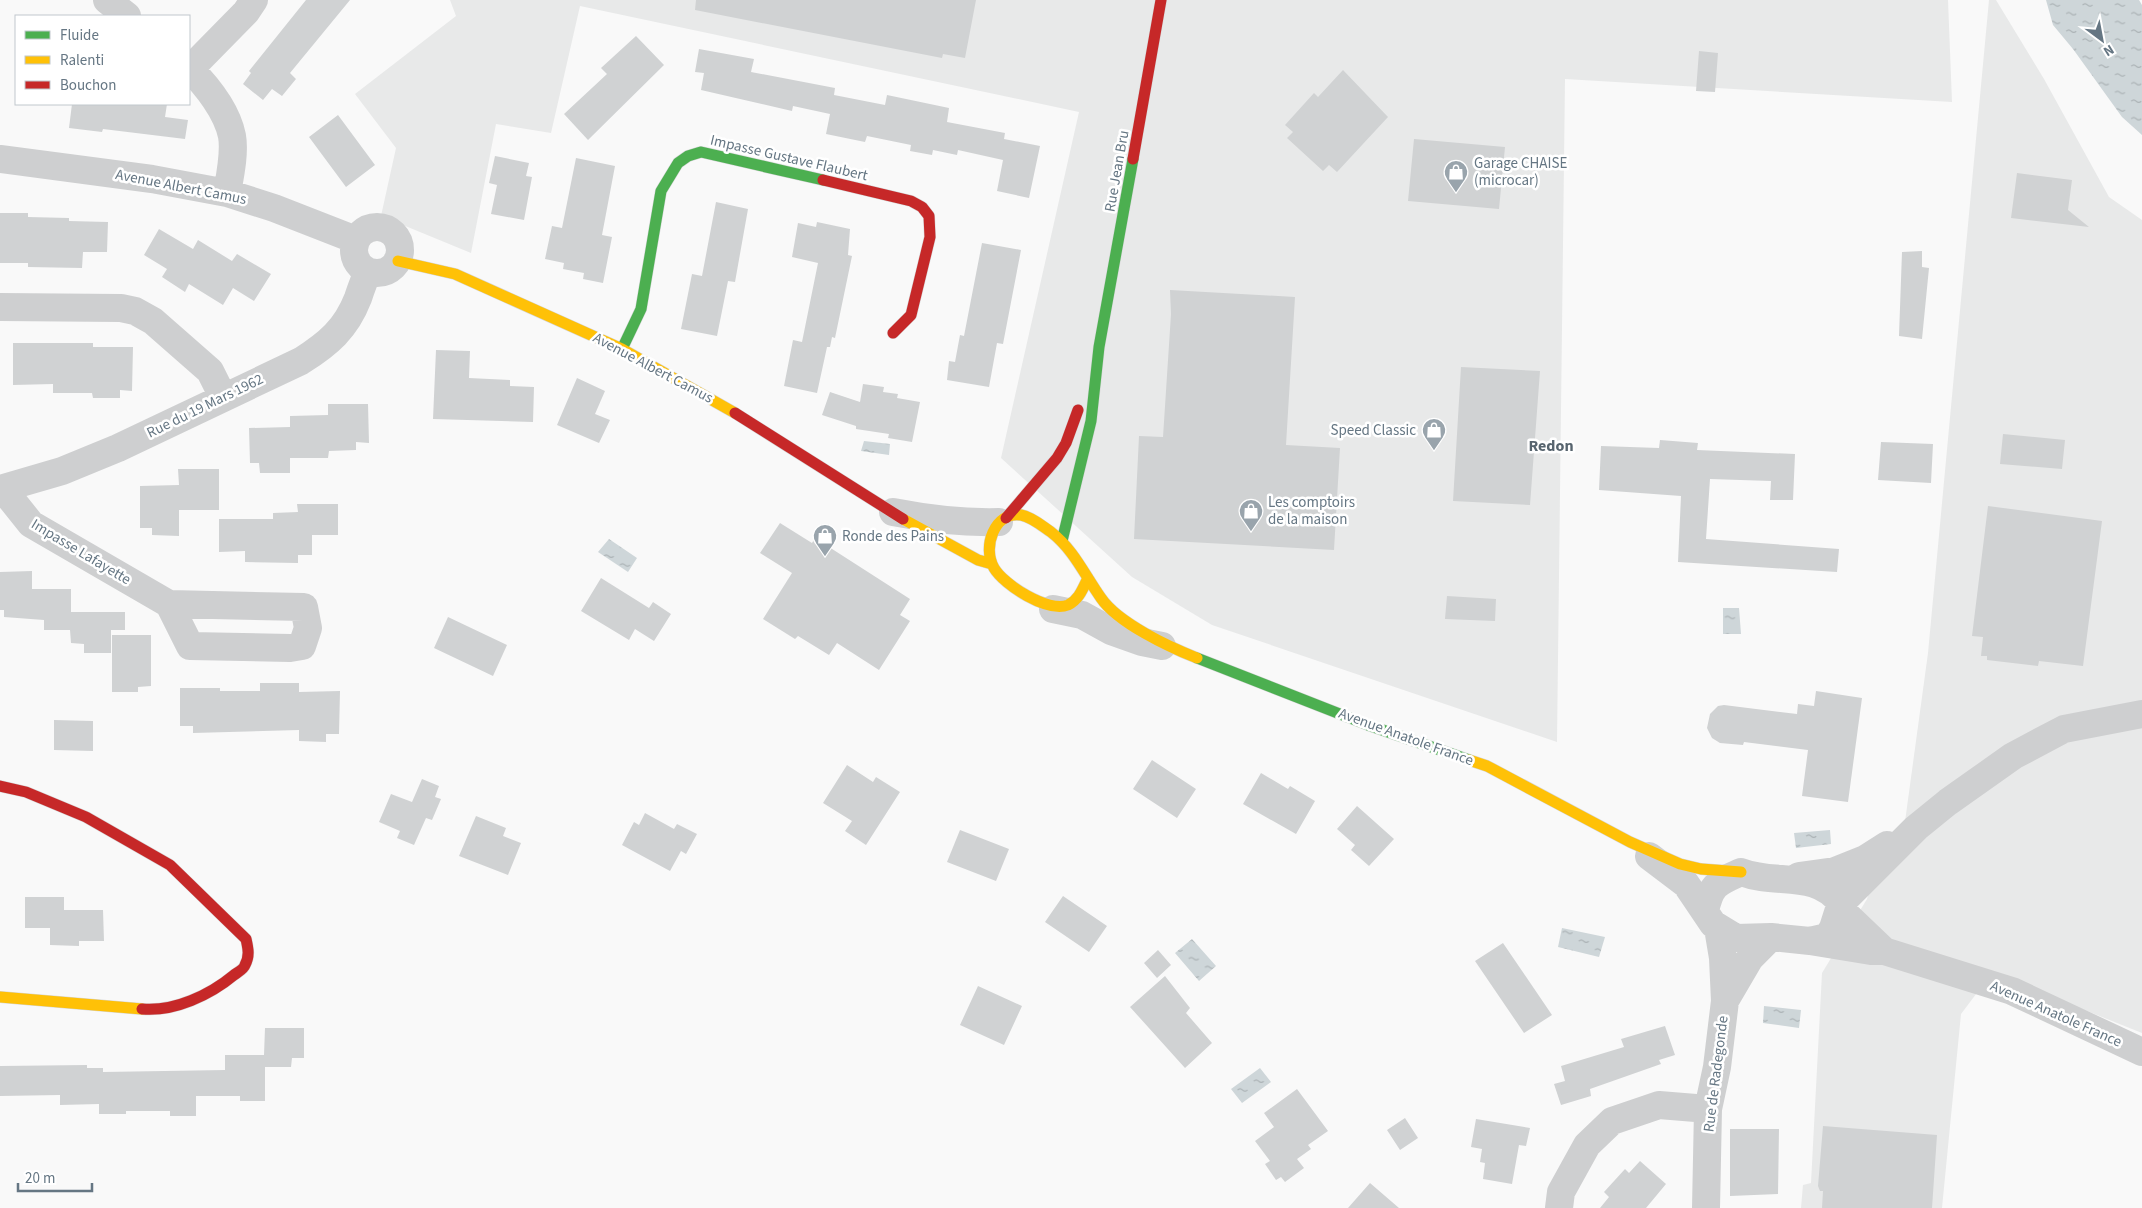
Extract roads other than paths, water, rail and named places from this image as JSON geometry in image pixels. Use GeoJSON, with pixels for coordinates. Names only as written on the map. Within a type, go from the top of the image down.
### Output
{"type":"FeatureCollection","features":[{"type":"Feature","properties":{"kind":"street"},"geometry":{"type":"LineString","coordinates":[[107,0],[126,15]]}},
{"type":"Feature","properties":{"kind":"street"},"geometry":{"type":"LineString","coordinates":[[190,68],[246,12],[254,0]]}},
{"type":"Feature","properties":{"kind":"street","name":"Rue Jean Bru"},"geometry":{"type":"LineString","coordinates":[[1062,541],[1091,421],[1099,347],[1161,0]]}},
{"type":"Feature","properties":{"kind":"street"},"geometry":{"type":"LineString","coordinates":[[190,70],[205,86],[224,116],[232,137],[230,174],[226,193]]}},
{"type":"Feature","properties":{"kind":"street","name":"Impasse Gustave Flaubert"},"geometry":{"type":"LineString","coordinates":[[622,349],[641,309],[661,191],[678,164],[688,156],[701,152],[903,199],[919,204],[926,210],[931,226],[930,237],[911,314],[893,332]]}},
{"type":"Feature","properties":{"kind":"street","name":"Avenue Albert Camus"},"geometry":{"type":"LineString","coordinates":[[0,159],[152,179],[226,193],[274,208],[356,240]]}},
{"type":"Feature","properties":{"kind":"street"},"geometry":{"type":"LineString","coordinates":[[376,227],[389,230],[398,241],[400,254],[398,260],[394,266],[382,273],[368,272],[362,269],[355,259],[356,240],[370,228],[376,227]]}},
{"type":"Feature","properties":{"kind":"street","name":"Avenue Albert Camus"},"geometry":{"type":"LineString","coordinates":[[398,260],[455,274],[622,349],[735,413],[916,528],[978,560],[992,564]]}},
{"type":"Feature","properties":{"kind":"street","name":"Rue du 19 Mars 1962"},"geometry":{"type":"LineString","coordinates":[[1,489],[62,471],[118,448],[301,361],[326,345],[338,334],[352,310],[368,272]]}},
{"type":"Feature","properties":{"kind":"street"},"geometry":{"type":"LineString","coordinates":[[0,307],[121,308],[135,311],[153,321],[210,371],[223,397]]}},
{"type":"Feature","properties":{"kind":"street","name":"Rue Jean Bru"},"geometry":{"type":"LineString","coordinates":[[1002,520],[1057,458],[1066,443],[1099,347]]}},
{"type":"Feature","properties":{"kind":"street","name":"Impasse Lafayette"},"geometry":{"type":"LineString","coordinates":[[1,489],[31,524],[169,604]]}},
{"type":"Feature","properties":{"kind":"street","name":"Avenue Albert Camus"},"geometry":{"type":"LineString","coordinates":[[890,512],[934,520],[967,523],[1002,520]]}},
{"type":"Feature","properties":{"kind":"street"},"geometry":{"type":"LineString","coordinates":[[1020,514],[1027,516],[1062,541],[1082,565],[1088,578],[1084,592],[1070,603],[1053,609],[1039,604],[998,573],[992,564],[989,541],[1002,520],[1020,514]]}},
{"type":"Feature","properties":{"kind":"street","name":"Avenue Anatole France"},"geometry":{"type":"LineString","coordinates":[[1088,578],[1102,600],[1124,619],[1174,649]]}},
{"type":"Feature","properties":{"kind":"street","name":"Avenue Anatole France"},"geometry":{"type":"LineString","coordinates":[[1053,609],[1082,615],[1111,630],[1142,642],[1174,649],[1368,725],[1487,766],[1630,842],[1680,864],[1701,869],[1741,872]]}},
{"type":"Feature","properties":{"kind":"street"},"geometry":{"type":"LineString","coordinates":[[1810,941],[1829,935],[1840,906],[1916,828],[1948,802],[2013,756],[2064,729],[2142,714]]}},
{"type":"Feature","properties":{"kind":"street"},"geometry":{"type":"LineString","coordinates":[[0,786],[26,792],[86,817],[170,865],[246,939],[249,952],[245,967],[222,985],[192,1000],[155,1010],[0,997]]}},
{"type":"Feature","properties":{"kind":"street"},"geometry":{"type":"LineString","coordinates":[[1711,919],[1709,893],[1712,888],[1719,882],[1741,872],[1769,880],[1835,871],[1865,858],[1916,828]]}},
{"type":"Feature","properties":{"kind":"street","name":"Avenue Anatole France"},"geometry":{"type":"LineString","coordinates":[[1630,842],[1677,875],[1711,919],[1736,938],[1771,937],[1871,951],[1884,951],[2012,991],[2142,1052]]}},
{"type":"Feature","properties":{"kind":"street","name":"Avenue Anatole France"},"geometry":{"type":"LineString","coordinates":[[1783,879],[1822,885],[1834,893],[1840,906],[1884,951]]}},
{"type":"Feature","properties":{"kind":"street","name":"Rue de Radegonde"},"geometry":{"type":"LineString","coordinates":[[1706,1208],[1708,1109],[1717,1066],[1725,1001],[1723,958],[1711,919]]}},
{"type":"Feature","properties":{"kind":"street","name":"Rue de Radegonde"},"geometry":{"type":"LineString","coordinates":[[1725,1001],[1750,958],[1771,937]]}},
{"type":"Feature","properties":{"kind":"street"},"geometry":{"type":"LineString","coordinates":[[1558,1208],[1561,1192],[1587,1145],[1612,1121],[1659,1105],[1708,1109]]}},
{"type":"Feature","properties":{"kind":"water"},"geometry":{"type":"Polygon","coordinates":[[[2046,0],[2139,0],[2142,5],[2142,135],[2122,117],[2073,49],[2053,25],[2046,0]]]}},
{"type":"Feature","properties":{"kind":"water"},"geometry":{"type":"Polygon","coordinates":[[[864,441],[890,444],[889,455],[861,451],[864,441]]]}},
{"type":"Feature","properties":{"kind":"water"},"geometry":{"type":"Polygon","coordinates":[[[609,539],[637,558],[628,572],[598,552],[609,539]]]}},
{"type":"Feature","properties":{"kind":"water"},"geometry":{"type":"Polygon","coordinates":[[[1723,608],[1739,608],[1741,634],[1723,634],[1723,608]]]}},
{"type":"Feature","properties":{"kind":"water"},"geometry":{"type":"Polygon","coordinates":[[[1830,830],[1831,844],[1796,848],[1794,833],[1830,830]]]}},
{"type":"Feature","properties":{"kind":"water"},"geometry":{"type":"Polygon","coordinates":[[[1562,928],[1605,937],[1599,957],[1558,947],[1562,928]]]}},
{"type":"Feature","properties":{"kind":"water"},"geometry":{"type":"Polygon","coordinates":[[[1192,939],[1216,966],[1199,981],[1175,953],[1192,939]]]}},
{"type":"Feature","properties":{"kind":"water"},"geometry":{"type":"Polygon","coordinates":[[[1764,1006],[1801,1010],[1799,1028],[1763,1023],[1764,1006]]]}},
{"type":"Feature","properties":{"kind":"water"},"geometry":{"type":"Polygon","coordinates":[[[1260,1068],[1271,1082],[1242,1103],[1231,1089],[1260,1068]]]}},
{"type":"Feature","properties":{"kind":"place","name":"Garage CHAISE (microcar)"},"geometry":{"type":"Point","coordinates":[1456,193]}},
{"type":"Feature","properties":{"kind":"place","name":"Speed Classic"},"geometry":{"type":"Point","coordinates":[1434,451]}},
{"type":"Feature","properties":{"kind":"place","name":"Les comptoirs de la maison"},"geometry":{"type":"Point","coordinates":[1251,532]}},
{"type":"Feature","properties":{"kind":"place","name":"Ronde des Pains"},"geometry":{"type":"Point","coordinates":[825,557]}},
{"type":"Feature","properties":{"kind":"district","name":"Redon"},"geometry":{"type":"Point","coordinates":[1551,446]}}]}
